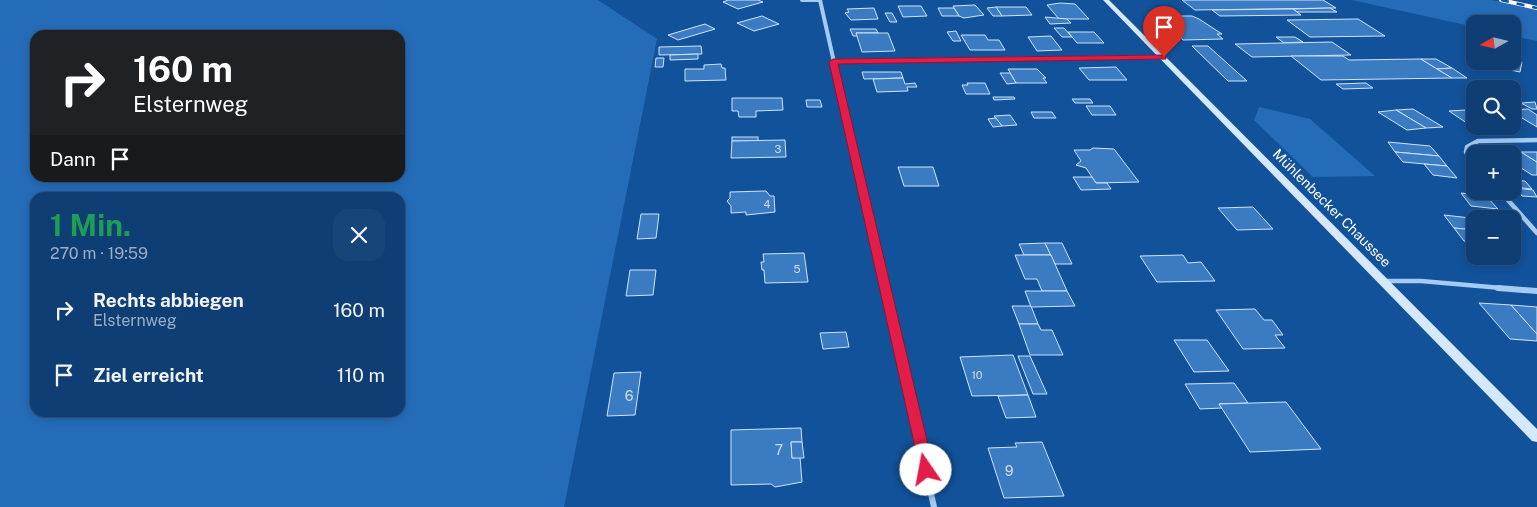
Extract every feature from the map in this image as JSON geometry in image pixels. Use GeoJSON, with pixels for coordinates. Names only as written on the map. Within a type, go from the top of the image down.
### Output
{"type":"FeatureCollection","features":[{"type":"Feature","properties":{"kind":"main road","name":"Mühlenbecker Chaussee"},"geometry":{"type":"LineString","coordinates":[[1106,0],[1537,437]]}},
{"type":"Feature","properties":{"kind":"street"},"geometry":{"type":"LineString","coordinates":[[802,0],[819,0],[934,507]]}},
{"type":"Feature","properties":{"kind":"street"},"geometry":{"type":"LineString","coordinates":[[833,62],[1164,57]]}},
{"type":"Feature","properties":{"kind":"street"},"geometry":{"type":"LineString","coordinates":[[1471,145],[1478,141],[1537,140]]}},
{"type":"Feature","properties":{"kind":"street"},"geometry":{"type":"LineString","coordinates":[[1508,200],[1537,233]]}},
{"type":"Feature","properties":{"kind":"street"},"geometry":{"type":"LineString","coordinates":[[1383,281],[1420,281],[1537,291]]}},
{"type":"Feature","properties":{"kind":"shaded area"},"geometry":{"type":"Polygon","coordinates":[[[0,0],[598,0],[657,39],[564,507],[0,507],[0,0]]]}},
{"type":"Feature","properties":{"kind":"shaded area"},"geometry":{"type":"Polygon","coordinates":[[[1352,0],[1491,0],[1537,9],[1537,41],[1521,38],[1521,15],[1466,15],[1466,25],[1352,0]]]}},
{"type":"Feature","properties":{"kind":"shaded area"},"geometry":{"type":"Polygon","coordinates":[[[1259,107],[1310,119],[1375,176],[1313,177],[1254,120],[1259,107]]]}},
{"type":"Feature","properties":{"kind":"building"},"geometry":{"type":"Polygon","coordinates":[[[728,0],[758,0],[763,2],[738,9],[723,2],[728,0]]]}},
{"type":"Feature","properties":{"kind":"building"},"geometry":{"type":"Polygon","coordinates":[[[1182,0],[1323,0],[1336,8],[1195,10],[1182,0]]]}},
{"type":"Feature","properties":{"kind":"building"},"geometry":{"type":"Polygon","coordinates":[[[1060,3],[1075,4],[1089,19],[1059,19],[1047,5],[1060,3]]]}},
{"type":"Feature","properties":{"kind":"building"},"geometry":{"type":"Polygon","coordinates":[[[975,5],[984,15],[964,18],[959,16],[953,6],[975,5]]]}},
{"type":"Feature","properties":{"kind":"building"},"geometry":{"type":"Polygon","coordinates":[[[898,6],[921,6],[927,16],[903,17],[898,6]]]}},
{"type":"Feature","properties":{"kind":"building"},"geometry":{"type":"Polygon","coordinates":[[[996,7],[1026,7],[1032,15],[1002,16],[996,7]]]}},
{"type":"Feature","properties":{"kind":"building"},"geometry":{"type":"Polygon","coordinates":[[[996,7],[1002,16],[993,16],[987,8],[996,7]]]}},
{"type":"Feature","properties":{"kind":"building"},"geometry":{"type":"Polygon","coordinates":[[[874,8],[878,19],[851,20],[845,13],[849,12],[847,9],[874,8]]]}},
{"type":"Feature","properties":{"kind":"building"},"geometry":{"type":"Polygon","coordinates":[[[938,8],[954,8],[959,16],[942,16],[938,8]]]}},
{"type":"Feature","properties":{"kind":"building"},"geometry":{"type":"Polygon","coordinates":[[[1330,8],[1337,12],[1297,12],[1293,9],[1330,8]]]}},
{"type":"Feature","properties":{"kind":"building"},"geometry":{"type":"Polygon","coordinates":[[[1293,9],[1301,15],[1220,16],[1212,10],[1293,9]]]}},
{"type":"Feature","properties":{"kind":"building"},"geometry":{"type":"Polygon","coordinates":[[[885,13],[892,13],[897,22],[890,22],[885,13]]]}},
{"type":"Feature","properties":{"kind":"building"},"geometry":{"type":"Polygon","coordinates":[[[762,16],[779,24],[754,31],[737,23],[762,16]]]}},
{"type":"Feature","properties":{"kind":"building"},"geometry":{"type":"Polygon","coordinates":[[[1172,16],[1192,16],[1199,19],[1222,34],[1217,34],[1223,39],[1183,40],[1161,20],[1176,20],[1172,16]]]}},
{"type":"Feature","properties":{"kind":"building"},"geometry":{"type":"Polygon","coordinates":[[[1045,17],[1067,19],[1071,23],[1050,24],[1045,17]]]}},
{"type":"Feature","properties":{"kind":"building"},"geometry":{"type":"Polygon","coordinates":[[[1358,19],[1385,36],[1310,37],[1287,20],[1358,19]]]}},
{"type":"Feature","properties":{"kind":"building"},"geometry":{"type":"Polygon","coordinates":[[[705,24],[715,29],[678,40],[668,35],[705,24]]]}},
{"type":"Feature","properties":{"kind":"building"},"geometry":{"type":"Polygon","coordinates":[[[1054,28],[1064,28],[1072,37],[1062,37],[1054,28]]]}},
{"type":"Feature","properties":{"kind":"building"},"geometry":{"type":"Polygon","coordinates":[[[850,29],[876,29],[878,33],[856,33],[858,36],[853,36],[850,29]]]}},
{"type":"Feature","properties":{"kind":"building"},"geometry":{"type":"Polygon","coordinates":[[[956,31],[961,41],[953,41],[947,32],[956,31]]]}},
{"type":"Feature","properties":{"kind":"building"},"geometry":{"type":"Polygon","coordinates":[[[1068,32],[1094,32],[1104,43],[1077,43],[1068,32]]]}},
{"type":"Feature","properties":{"kind":"building"},"geometry":{"type":"Polygon","coordinates":[[[856,33],[888,33],[895,51],[862,52],[856,33]]]}},
{"type":"Feature","properties":{"kind":"building"},"geometry":{"type":"Polygon","coordinates":[[[961,35],[985,35],[988,40],[999,40],[1005,50],[970,50],[961,35]]]}},
{"type":"Feature","properties":{"kind":"building"},"geometry":{"type":"Polygon","coordinates":[[[1051,36],[1062,50],[1037,51],[1028,37],[1051,36]]]}},
{"type":"Feature","properties":{"kind":"building"},"geometry":{"type":"Polygon","coordinates":[[[1276,37],[1295,37],[1303,42],[1284,43],[1276,37]]]}},
{"type":"Feature","properties":{"kind":"building"},"geometry":{"type":"Polygon","coordinates":[[[1332,42],[1351,55],[1252,57],[1235,44],[1332,42]]]}},
{"type":"Feature","properties":{"kind":"building"},"geometry":{"type":"Polygon","coordinates":[[[701,46],[702,54],[659,55],[659,47],[701,46]]]}},
{"type":"Feature","properties":{"kind":"building"},"geometry":{"type":"Polygon","coordinates":[[[1192,46],[1208,46],[1247,81],[1228,81],[1192,46]]]}},
{"type":"Feature","properties":{"kind":"building"},"geometry":{"type":"Polygon","coordinates":[[[698,54],[698,59],[670,60],[670,55],[698,54]]]}},
{"type":"Feature","properties":{"kind":"building"},"geometry":{"type":"Polygon","coordinates":[[[1291,56],[1343,56],[1349,60],[1421,59],[1452,78],[1321,80],[1291,56]]]}},
{"type":"Feature","properties":{"kind":"building"},"geometry":{"type":"Polygon","coordinates":[[[656,58],[664,58],[663,67],[655,67],[656,58]]]}},
{"type":"Feature","properties":{"kind":"building"},"geometry":{"type":"Polygon","coordinates":[[[1421,59],[1436,59],[1452,68],[1437,69],[1421,59]]]}},
{"type":"Feature","properties":{"kind":"building"},"geometry":{"type":"Polygon","coordinates":[[[721,64],[722,68],[725,68],[726,80],[685,81],[685,69],[704,69],[704,65],[721,64]]]}},
{"type":"Feature","properties":{"kind":"building"},"geometry":{"type":"Polygon","coordinates":[[[1116,67],[1127,80],[1089,80],[1079,68],[1116,67]]]}},
{"type":"Feature","properties":{"kind":"building"},"geometry":{"type":"Polygon","coordinates":[[[1452,68],[1467,78],[1452,78],[1437,69],[1452,68]]]}},
{"type":"Feature","properties":{"kind":"building"},"geometry":{"type":"Polygon","coordinates":[[[1008,69],[1037,69],[1046,78],[1043,78],[1047,83],[1016,83],[1008,69]]]}},
{"type":"Feature","properties":{"kind":"building"},"geometry":{"type":"Polygon","coordinates":[[[862,72],[901,72],[903,78],[864,79],[862,72]]]}},
{"type":"Feature","properties":{"kind":"building"},"geometry":{"type":"Polygon","coordinates":[[[1000,73],[1010,73],[1016,83],[1007,84],[1000,73]]]}},
{"type":"Feature","properties":{"kind":"building"},"geometry":{"type":"Polygon","coordinates":[[[903,78],[905,84],[915,83],[917,87],[907,87],[908,91],[877,92],[873,79],[903,78]]]}},
{"type":"Feature","properties":{"kind":"building"},"geometry":{"type":"Polygon","coordinates":[[[967,83],[985,83],[990,94],[966,94],[962,85],[968,85],[967,83]]]}},
{"type":"Feature","properties":{"kind":"building"},"geometry":{"type":"Polygon","coordinates":[[[1366,83],[1373,88],[1343,89],[1336,84],[1366,83]]]}},
{"type":"Feature","properties":{"kind":"building"},"geometry":{"type":"Polygon","coordinates":[[[993,97],[1014,97],[1015,99],[994,100],[993,97]]]}},
{"type":"Feature","properties":{"kind":"building"},"geometry":{"type":"Polygon","coordinates":[[[732,98],[782,98],[783,110],[756,111],[756,117],[739,117],[738,111],[732,111],[732,98]]]}},
{"type":"Feature","properties":{"kind":"building"},"geometry":{"type":"Polygon","coordinates":[[[1072,99],[1090,99],[1093,103],[1075,103],[1072,99]]]}},
{"type":"Feature","properties":{"kind":"building"},"geometry":{"type":"Polygon","coordinates":[[[806,100],[820,100],[822,107],[807,107],[806,100]]]}},
{"type":"Feature","properties":{"kind":"building"},"geometry":{"type":"Polygon","coordinates":[[[1535,102],[1537,109],[1532,109],[1521,103],[1535,102]]]}},
{"type":"Feature","properties":{"kind":"building"},"geometry":{"type":"Polygon","coordinates":[[[1086,106],[1110,106],[1116,115],[1092,115],[1086,106]]]}},
{"type":"Feature","properties":{"kind":"building"},"geometry":{"type":"Polygon","coordinates":[[[1413,109],[1443,127],[1426,128],[1396,110],[1413,109]]]}},
{"type":"Feature","properties":{"kind":"building"},"geometry":{"type":"Polygon","coordinates":[[[1521,109],[1528,109],[1537,115],[1537,127],[1521,117],[1521,109]]]}},
{"type":"Feature","properties":{"kind":"building"},"geometry":{"type":"Polygon","coordinates":[[[1396,110],[1426,128],[1407,130],[1378,112],[1396,110]]]}},
{"type":"Feature","properties":{"kind":"building"},"geometry":{"type":"Polygon","coordinates":[[[1466,110],[1466,123],[1449,111],[1466,110]]]}},
{"type":"Feature","properties":{"kind":"building"},"geometry":{"type":"Polygon","coordinates":[[[1031,112],[1052,112],[1056,118],[1034,118],[1031,112]]]}},
{"type":"Feature","properties":{"kind":"building"},"geometry":{"type":"Polygon","coordinates":[[[1010,115],[1017,125],[1002,126],[994,116],[1010,115]]]}},
{"type":"Feature","properties":{"kind":"building"},"geometry":{"type":"Polygon","coordinates":[[[996,118],[1002,126],[993,127],[988,119],[996,118]]]}},
{"type":"Feature","properties":{"kind":"building"},"geometry":{"type":"Polygon","coordinates":[[[732,137],[758,137],[758,141],[732,141],[732,137]]]}},
{"type":"Feature","properties":{"kind":"building"},"geometry":{"type":"Polygon","coordinates":[[[785,140],[786,157],[731,158],[732,141],[785,140]]]}},
{"type":"Feature","properties":{"kind":"building"},"geometry":{"type":"Polygon","coordinates":[[[1388,142],[1430,146],[1439,156],[1395,152],[1388,142]]]}},
{"type":"Feature","properties":{"kind":"building"},"geometry":{"type":"Polygon","coordinates":[[[1093,148],[1114,149],[1139,182],[1096,183],[1086,168],[1076,165],[1081,161],[1074,150],[1090,150],[1093,148]]]}},
{"type":"Feature","properties":{"kind":"building"},"geometry":{"type":"Polygon","coordinates":[[[1395,152],[1439,156],[1447,166],[1403,162],[1395,152]]]}},
{"type":"Feature","properties":{"kind":"building"},"geometry":{"type":"Polygon","coordinates":[[[1521,152],[1537,162],[1537,175],[1532,175],[1521,168],[1521,152]]]}},
{"type":"Feature","properties":{"kind":"building"},"geometry":{"type":"Polygon","coordinates":[[[1521,152],[1537,152],[1537,162],[1521,152]]]}},
{"type":"Feature","properties":{"kind":"building"},"geometry":{"type":"Polygon","coordinates":[[[1424,164],[1447,166],[1457,178],[1433,175],[1424,164]]]}},
{"type":"Feature","properties":{"kind":"building"},"geometry":{"type":"Polygon","coordinates":[[[898,167],[933,167],[939,186],[904,186],[898,167]]]}},
{"type":"Feature","properties":{"kind":"building"},"geometry":{"type":"Polygon","coordinates":[[[1073,177],[1092,177],[1096,183],[1107,183],[1111,189],[1081,190],[1073,177]]]}},
{"type":"Feature","properties":{"kind":"building"},"geometry":{"type":"Polygon","coordinates":[[[1521,181],[1525,181],[1532,189],[1521,188],[1521,181]]]}},
{"type":"Feature","properties":{"kind":"building"},"geometry":{"type":"Polygon","coordinates":[[[1521,189],[1533,190],[1537,197],[1522,196],[1521,189]]]}},
{"type":"Feature","properties":{"kind":"building"},"geometry":{"type":"Polygon","coordinates":[[[766,191],[770,196],[774,196],[775,212],[746,215],[746,212],[731,213],[731,206],[727,201],[730,198],[730,192],[766,191]]]}},
{"type":"Feature","properties":{"kind":"building"},"geometry":{"type":"Polygon","coordinates":[[[1466,200],[1490,200],[1498,209],[1471,206],[1466,200]]]}},
{"type":"Feature","properties":{"kind":"building"},"geometry":{"type":"Polygon","coordinates":[[[1253,207],[1273,229],[1237,230],[1218,208],[1253,207]]]}},
{"type":"Feature","properties":{"kind":"building"},"geometry":{"type":"Polygon","coordinates":[[[641,214],[659,214],[656,238],[637,239],[641,214]]]}},
{"type":"Feature","properties":{"kind":"building"},"geometry":{"type":"Polygon","coordinates":[[[1444,215],[1466,218],[1466,229],[1454,228],[1444,215]]]}},
{"type":"Feature","properties":{"kind":"building"},"geometry":{"type":"Polygon","coordinates":[[[1454,228],[1466,229],[1466,241],[1454,228]]]}},
{"type":"Feature","properties":{"kind":"building"},"geometry":{"type":"Polygon","coordinates":[[[1045,243],[1051,255],[1024,255],[1019,244],[1045,243]]]}},
{"type":"Feature","properties":{"kind":"building"},"geometry":{"type":"Polygon","coordinates":[[[1045,243],[1062,243],[1072,264],[1055,264],[1045,243]]]}},
{"type":"Feature","properties":{"kind":"building"},"geometry":{"type":"Polygon","coordinates":[[[804,253],[808,282],[765,283],[761,262],[764,262],[763,254],[804,253]]]}},
{"type":"Feature","properties":{"kind":"building"},"geometry":{"type":"Polygon","coordinates":[[[1015,255],[1051,255],[1067,291],[1042,291],[1037,279],[1025,279],[1015,255]]]}},
{"type":"Feature","properties":{"kind":"building"},"geometry":{"type":"Polygon","coordinates":[[[1183,255],[1188,263],[1201,262],[1215,281],[1157,282],[1140,256],[1183,255]]]}},
{"type":"Feature","properties":{"kind":"building"},"geometry":{"type":"Polygon","coordinates":[[[630,270],[656,270],[653,295],[626,296],[630,270]]]}},
{"type":"Feature","properties":{"kind":"building"},"geometry":{"type":"Polygon","coordinates":[[[1025,291],[1067,291],[1075,306],[1031,307],[1025,291]]]}},
{"type":"Feature","properties":{"kind":"building"},"geometry":{"type":"Polygon","coordinates":[[[1479,303],[1511,305],[1537,334],[1537,341],[1510,339],[1479,303]]]}},
{"type":"Feature","properties":{"kind":"building"},"geometry":{"type":"Polygon","coordinates":[[[1511,305],[1537,307],[1537,334],[1511,305]]]}},
{"type":"Feature","properties":{"kind":"building"},"geometry":{"type":"Polygon","coordinates":[[[1012,306],[1031,306],[1038,324],[1019,324],[1012,306]]]}},
{"type":"Feature","properties":{"kind":"building"},"geometry":{"type":"Polygon","coordinates":[[[1255,309],[1264,320],[1272,320],[1283,335],[1275,335],[1285,348],[1243,349],[1216,310],[1255,309]]]}},
{"type":"Feature","properties":{"kind":"building"},"geometry":{"type":"Polygon","coordinates":[[[1019,324],[1038,324],[1041,330],[1052,330],[1063,355],[1030,355],[1019,324]]]}},
{"type":"Feature","properties":{"kind":"building"},"geometry":{"type":"Polygon","coordinates":[[[846,332],[849,347],[823,349],[820,333],[846,332]]]}},
{"type":"Feature","properties":{"kind":"building"},"geometry":{"type":"Polygon","coordinates":[[[1174,340],[1207,340],[1229,371],[1194,372],[1174,340]]]}},
{"type":"Feature","properties":{"kind":"building"},"geometry":{"type":"Polygon","coordinates":[[[1013,355],[1028,395],[972,396],[960,357],[1013,355]]]}},
{"type":"Feature","properties":{"kind":"building"},"geometry":{"type":"Polygon","coordinates":[[[1018,356],[1030,356],[1047,394],[1033,394],[1018,356]]]}},
{"type":"Feature","properties":{"kind":"building"},"geometry":{"type":"Polygon","coordinates":[[[641,372],[635,415],[607,416],[614,373],[641,372]]]}},
{"type":"Feature","properties":{"kind":"building"},"geometry":{"type":"Polygon","coordinates":[[[1234,383],[1248,403],[1219,404],[1222,408],[1200,409],[1185,384],[1234,383]]]}},
{"type":"Feature","properties":{"kind":"building"},"geometry":{"type":"Polygon","coordinates":[[[1028,395],[1036,417],[1006,418],[998,396],[1028,395]]]}},
{"type":"Feature","properties":{"kind":"building"},"geometry":{"type":"Polygon","coordinates":[[[1286,402],[1321,449],[1250,452],[1219,404],[1286,402]]]}},
{"type":"Feature","properties":{"kind":"building"},"geometry":{"type":"Polygon","coordinates":[[[801,428],[802,442],[791,442],[792,458],[800,457],[802,482],[775,487],[771,484],[731,485],[731,430],[801,428]]]}},
{"type":"Feature","properties":{"kind":"building"},"geometry":{"type":"Polygon","coordinates":[[[791,442],[802,442],[804,458],[792,458],[791,442]]]}},
{"type":"Feature","properties":{"kind":"building"},"geometry":{"type":"Polygon","coordinates":[[[1042,442],[1064,496],[1004,498],[988,448],[1017,447],[1015,443],[1042,442]]]}},
{"type":"Feature","properties":{"kind":"railway"},"geometry":{"type":"LineString","coordinates":[[1501,0],[1537,8]]}},
{"type":"Feature","properties":{"kind":"route"},"geometry":{"type":"LineString","coordinates":[[926,470],[833,62],[1164,57]]}}]}
